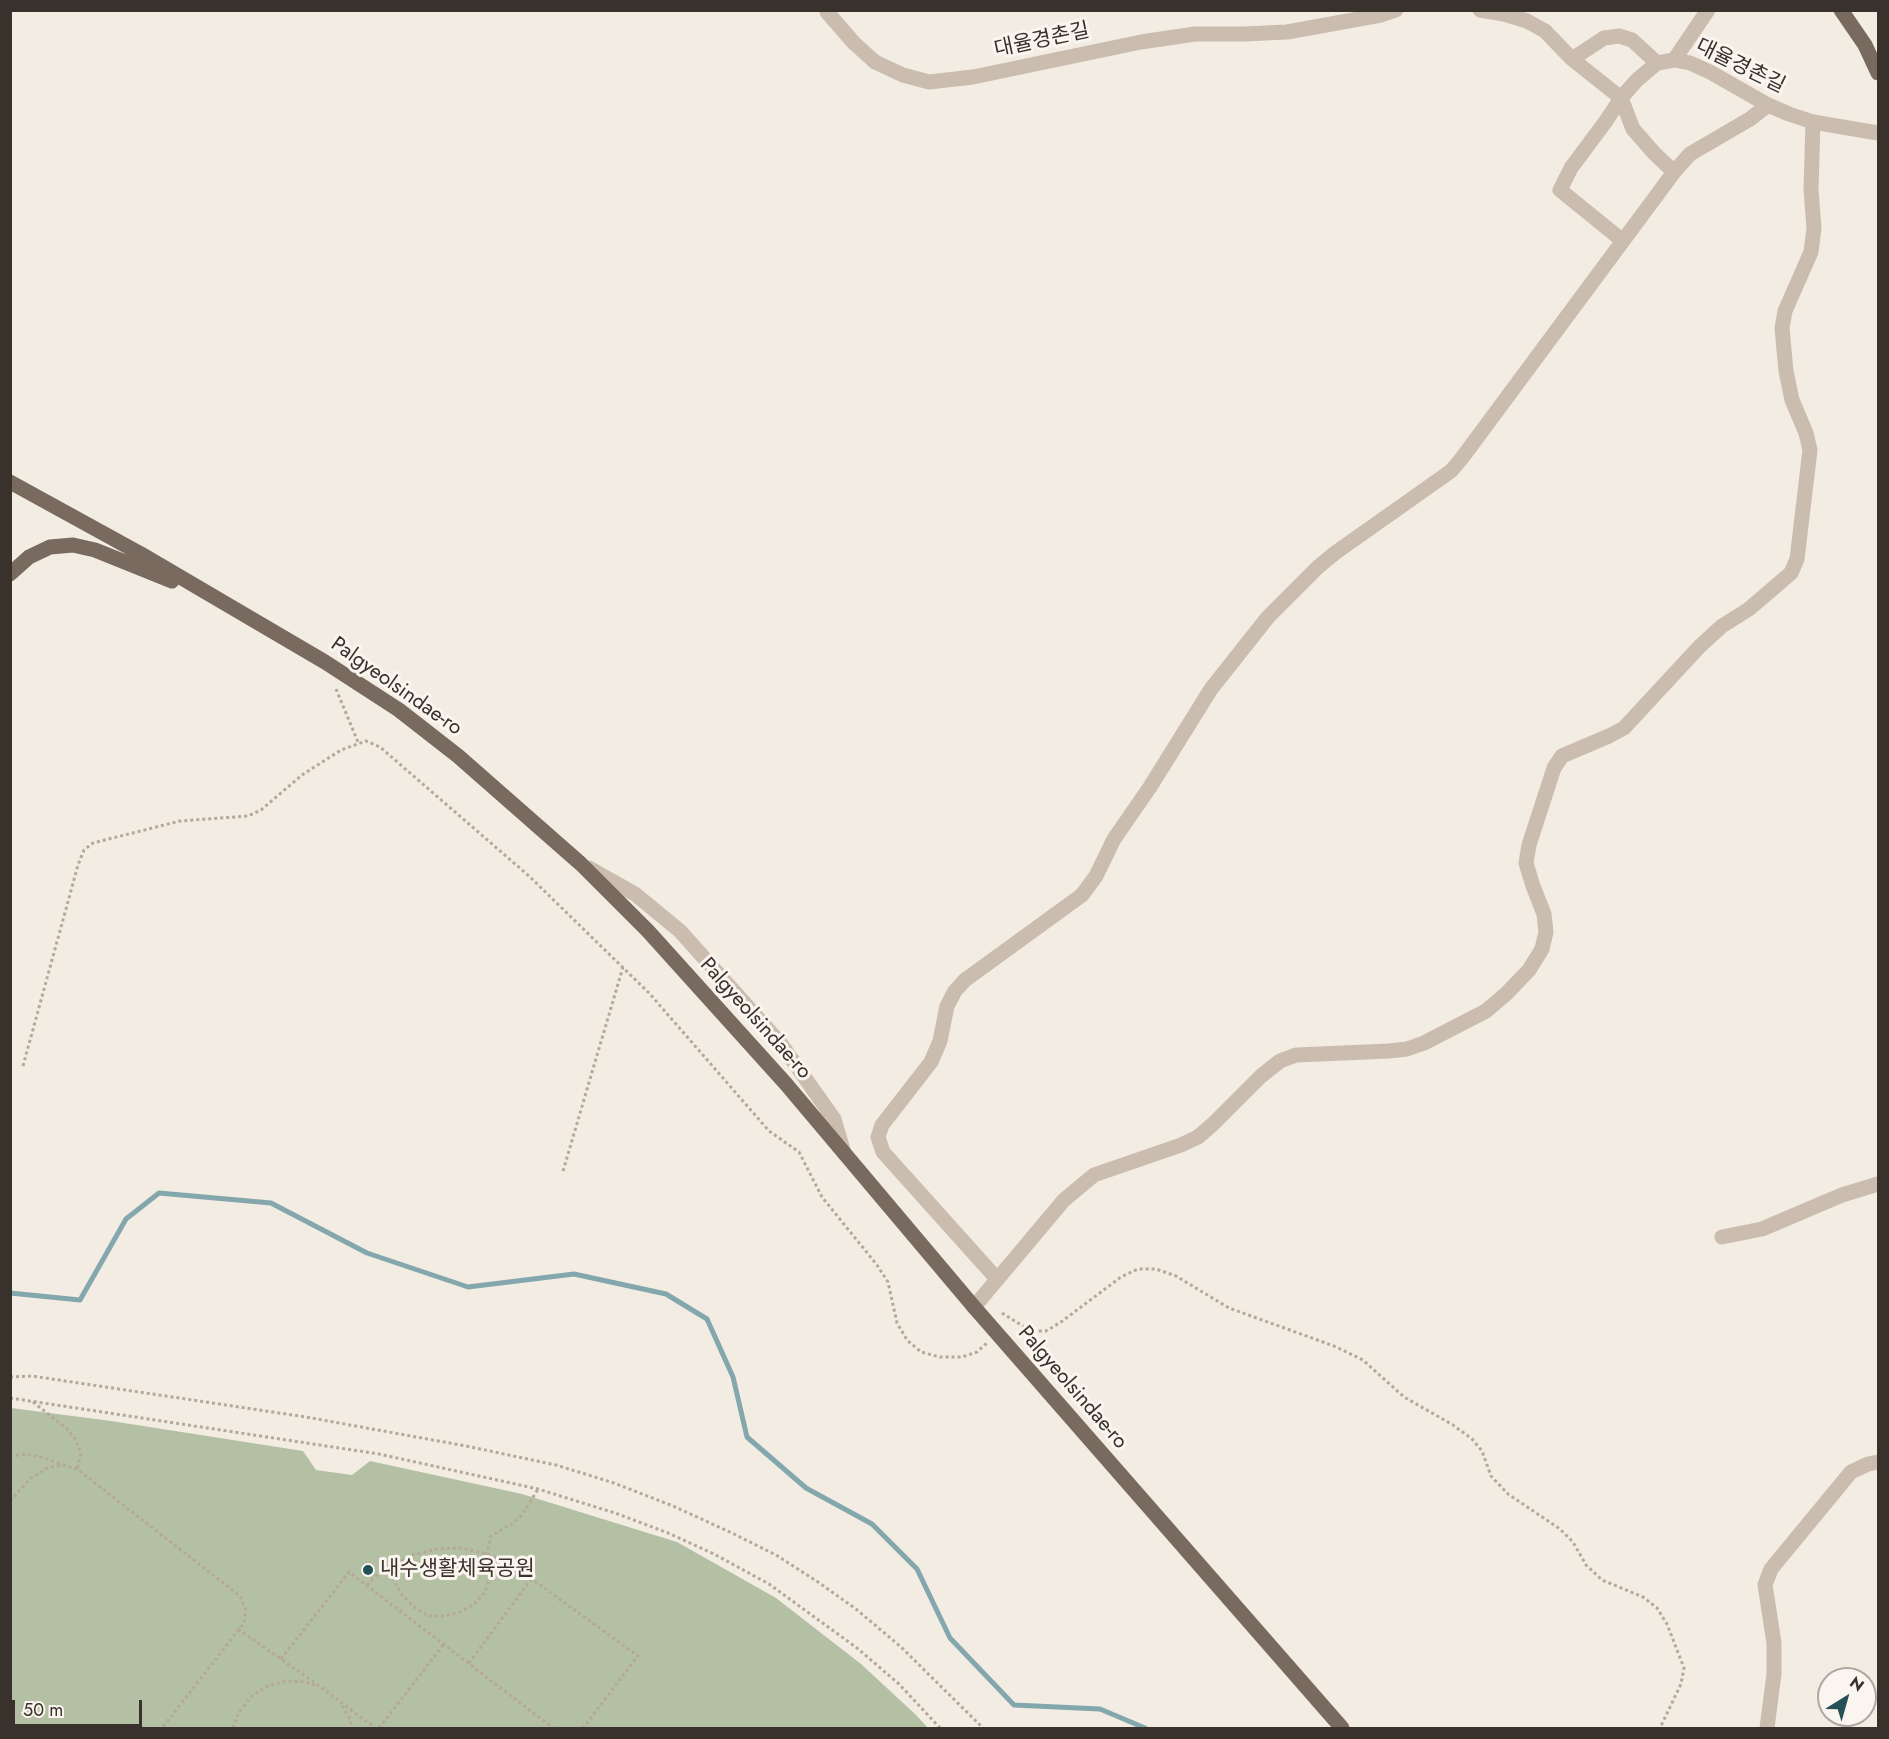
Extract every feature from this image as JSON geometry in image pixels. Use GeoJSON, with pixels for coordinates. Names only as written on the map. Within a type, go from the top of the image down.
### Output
{"type":"FeatureCollection","features":[{"type":"Feature","properties":{"kind":"main road"},"geometry":{"type":"LineString","coordinates":[[1840,10],[1865,45],[1878,73]]}},
{"type":"Feature","properties":{"kind":"main road","name":"Palgyeolsindae-ro"},"geometry":{"type":"LineString","coordinates":[[10,482],[325,662],[399,710],[458,756],[581,864],[648,931],[786,1084],[844,1153],[978,1302],[998,1335],[1342,1728]]}},
{"type":"Feature","properties":{"kind":"main road"},"geometry":{"type":"LineString","coordinates":[[10,574],[29,557],[50,548],[74,545],[95,550],[223,603]]}},
{"type":"Feature","properties":{"kind":"street","name":"대율경촌길"},"geometry":{"type":"LineString","coordinates":[[827,12],[854,43],[876,62],[903,75],[929,82],[973,77],[1141,42],[1195,34],[1287,32],[1381,15],[1396,10]]}},
{"type":"Feature","properties":{"kind":"street"},"geometry":{"type":"LineString","coordinates":[[1480,10],[1527,21],[1545,31],[1572,59],[1621,98],[1633,129],[1674,172]]}},
{"type":"Feature","properties":{"kind":"street"},"geometry":{"type":"LineString","coordinates":[[1674,60],[1708,10]]}},
{"type":"Feature","properties":{"kind":"street"},"geometry":{"type":"LineString","coordinates":[[1572,59],[1604,38],[1619,36],[1632,40],[1656,63],[1621,98],[1571,168],[1560,190],[1623,241]]}},
{"type":"Feature","properties":{"kind":"street","name":"대율경촌길"},"geometry":{"type":"LineString","coordinates":[[1656,63],[1674,60],[1690,63],[1768,105],[1813,122],[1878,133]]}},
{"type":"Feature","properties":{"kind":"street"},"geometry":{"type":"LineString","coordinates":[[997,1280],[883,1152],[878,1137],[882,1125],[931,1062],[940,1041],[947,1006],[955,991],[965,980],[1083,895],[1096,876],[1114,839],[1150,787],[1211,689],[1268,617],[1335,553],[1450,471],[1462,458],[1674,172],[1690,154],[1750,119],[1768,105]]}},
{"type":"Feature","properties":{"kind":"street"},"geometry":{"type":"LineString","coordinates":[[978,1302],[1064,1200],[1094,1175],[1198,1137],[1261,1076],[1280,1061],[1296,1054],[1389,1051],[1407,1049],[1424,1043],[1486,1011],[1529,970],[1542,949],[1546,932],[1544,914],[1527,863],[1529,845],[1554,768],[1562,756],[1624,728],[1722,626],[1749,609],[1791,573],[1797,559],[1810,450],[1792,400],[1786,372],[1782,328],[1785,311],[1811,252],[1814,228],[1810,190],[1813,122]]}},
{"type":"Feature","properties":{"kind":"street"},"geometry":{"type":"LineString","coordinates":[[581,864],[635,894],[680,931],[781,1044],[834,1119],[844,1153]]}},
{"type":"Feature","properties":{"kind":"street"},"geometry":{"type":"LineString","coordinates":[[1722,1237],[1762,1229],[1842,1195],[1878,1184]]}},
{"type":"Feature","properties":{"kind":"street"},"geometry":{"type":"LineString","coordinates":[[1767,1728],[1774,1674],[1774,1643],[1765,1585],[1771,1569],[1851,1472],[1878,1462]]}},
{"type":"Feature","properties":{"kind":"path"},"geometry":{"type":"LineString","coordinates":[[325,662],[358,742]]}},
{"type":"Feature","properties":{"kind":"path"},"geometry":{"type":"LineString","coordinates":[[23,1066],[84,850],[93,843],[153,826],[180,821],[248,816],[261,810],[302,775],[341,750],[366,741],[380,747],[529,876],[656,1002],[769,1131],[799,1152],[822,1197],[888,1282],[897,1323],[907,1340],[921,1352],[940,1357],[962,1357],[977,1352],[998,1335]]}},
{"type":"Feature","properties":{"kind":"path"},"geometry":{"type":"LineString","coordinates":[[562,1171],[623,967]]}},
{"type":"Feature","properties":{"kind":"path"},"geometry":{"type":"LineString","coordinates":[[978,1302],[1031,1331],[1046,1331],[1121,1277],[1138,1269],[1156,1269],[1176,1276],[1229,1308],[1334,1346],[1363,1360],[1404,1397],[1454,1425],[1472,1439],[1482,1451],[1491,1476],[1508,1494],[1560,1529],[1573,1542],[1586,1565],[1602,1580],[1643,1597],[1657,1608],[1667,1624],[1684,1668],[1682,1684],[1660,1728]]}},
{"type":"Feature","properties":{"kind":"path"},"geometry":{"type":"LineString","coordinates":[[10,1377],[32,1376],[306,1417],[556,1465],[614,1483],[673,1506],[734,1534],[776,1555],[818,1582],[901,1647],[983,1728]]}},
{"type":"Feature","properties":{"kind":"path"},"geometry":{"type":"LineString","coordinates":[[10,1398],[379,1454],[538,1489],[618,1514],[714,1554],[769,1584],[857,1648],[899,1684],[940,1728]]}},
{"type":"Feature","properties":{"kind":"path"},"geometry":{"type":"LineString","coordinates":[[31,1400],[66,1428],[76,1440],[81,1454],[77,1469]]}},
{"type":"Feature","properties":{"kind":"path"},"geometry":{"type":"LineString","coordinates":[[10,1456],[27,1454],[77,1469],[240,1596],[246,1610],[244,1623],[162,1728]]}},
{"type":"Feature","properties":{"kind":"path"},"geometry":{"type":"LineString","coordinates":[[10,1501],[30,1479],[47,1468],[63,1465]]}},
{"type":"Feature","properties":{"kind":"path"},"geometry":{"type":"LineString","coordinates":[[390,1566],[394,1581],[402,1595],[415,1608],[429,1616],[444,1617],[460,1612],[474,1604],[485,1592],[491,1574],[487,1554],[491,1536],[517,1519],[538,1489]]}},
{"type":"Feature","properties":{"kind":"path"},"geometry":{"type":"LineString","coordinates":[[367,1585],[390,1566],[413,1555],[437,1549],[462,1548],[487,1554],[512,1564],[638,1656],[583,1728]]}},
{"type":"Feature","properties":{"kind":"path"},"geometry":{"type":"LineString","coordinates":[[281,1659],[349,1572],[553,1728]]}},
{"type":"Feature","properties":{"kind":"path"},"geometry":{"type":"LineString","coordinates":[[468,1664],[532,1578]]}},
{"type":"Feature","properties":{"kind":"path"},"geometry":{"type":"LineString","coordinates":[[238,1629],[377,1728],[444,1644]]}},
{"type":"Feature","properties":{"kind":"path"},"geometry":{"type":"LineString","coordinates":[[233,1728],[239,1712],[251,1696],[267,1686],[297,1681],[306,1682],[325,1690]]}},
{"type":"Feature","properties":{"kind":"path"},"geometry":{"type":"LineString","coordinates":[[340,1702],[350,1719],[352,1728]]}},
{"type":"Feature","properties":{"kind":"green space","name":"내수생활체육공원"},"geometry":{"type":"Polygon","coordinates":[[[11,1408],[303,1451],[316,1470],[352,1475],[370,1461],[522,1494],[677,1542],[776,1598],[861,1664],[928,1728],[11,1728],[11,1408]]]}},
{"type":"Feature","properties":{"kind":"waterway"},"geometry":{"type":"LineString","coordinates":[[10,1293],[80,1300],[126,1219],[159,1193],[271,1203],[367,1253],[468,1287],[574,1274],[666,1294],[707,1319],[733,1377],[747,1437],[806,1488],[872,1524],[917,1569],[950,1638],[1014,1705],[1100,1709],[1145,1728]]}},
{"type":"Feature","properties":{"kind":"place","name":"내수생활체육공원"},"geometry":{"type":"Point","coordinates":[368,1570]}}]}
